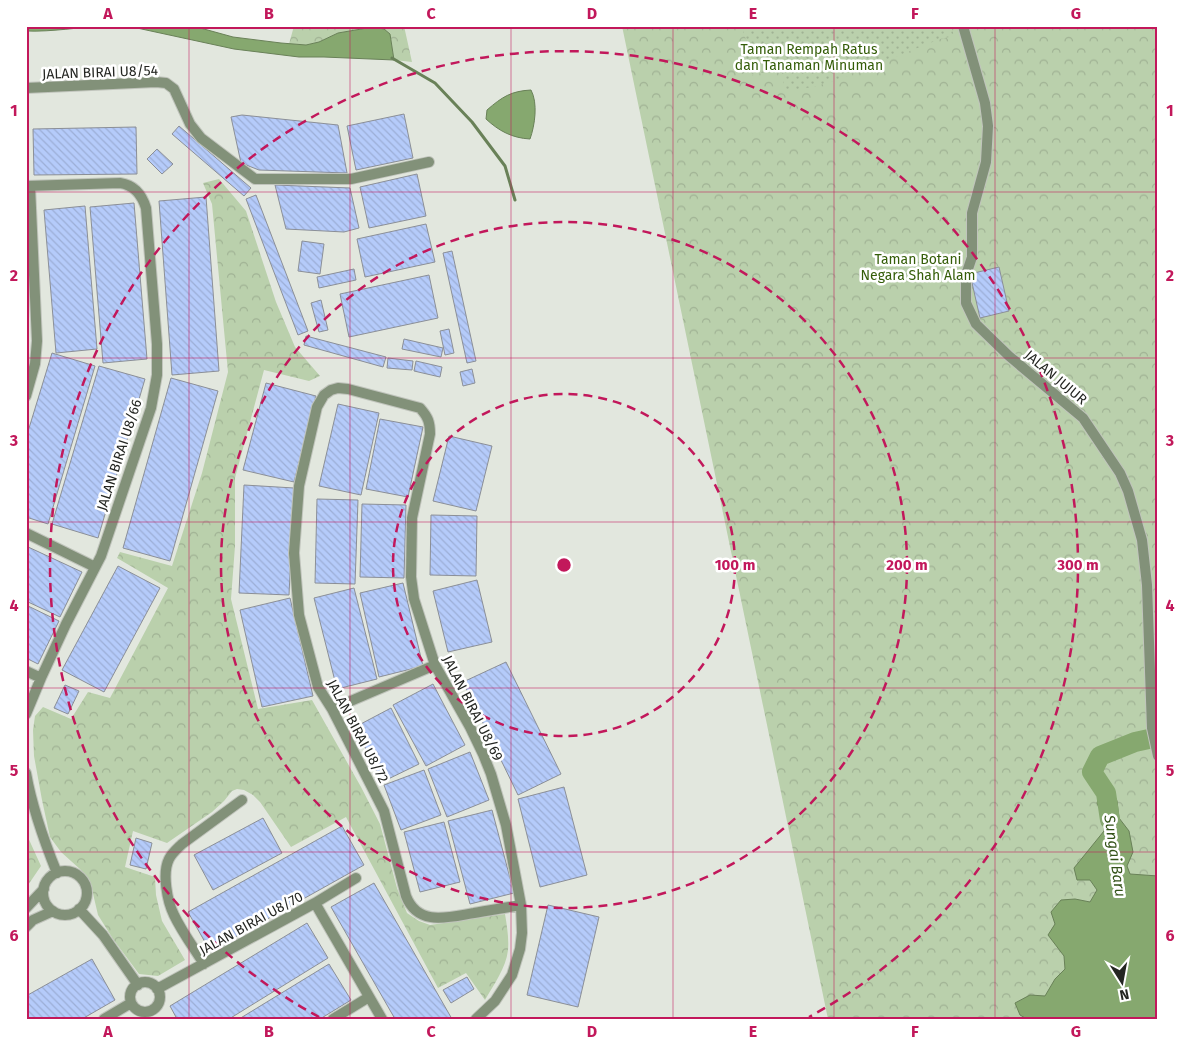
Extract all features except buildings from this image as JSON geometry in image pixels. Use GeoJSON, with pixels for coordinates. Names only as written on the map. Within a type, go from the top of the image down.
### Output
{"type":"FeatureCollection","features":[{"type":"Feature","properties":{"kind":"street","name":"JALAN JUJUR"},"geometry":{"type":"LineString","coordinates":[[962,26],[985,103],[988,126],[986,162],[972,213],[972,257],[966,274],[966,303],[976,324],[1009,356],[1083,418],[1120,473],[1128,491],[1142,540],[1147,585],[1152,728],[1157,752]]}},
{"type":"Feature","properties":{"kind":"street","name":"JALAN BIRAI U8/54"},"geometry":{"type":"LineString","coordinates":[[26,88],[166,83],[174,89],[190,124],[201,138],[255,179],[351,179],[429,162]]}},
{"type":"Feature","properties":{"kind":"street","name":"JALAN BIRAI U8/66"},"geometry":{"type":"LineString","coordinates":[[26,714],[66,624],[101,556],[151,408],[157,374],[157,344],[146,208],[138,192],[125,184],[28,186]]}},
{"type":"Feature","properties":{"kind":"street"},"geometry":{"type":"LineString","coordinates":[[26,396],[35,364],[37,341],[28,186]]}},
{"type":"Feature","properties":{"kind":"street","name":"JALAN BIRAI U8/72"},"geometry":{"type":"LineString","coordinates":[[382,398],[341,388],[331,390],[324,395],[317,407],[299,486],[294,553],[299,615],[318,687],[332,709],[384,812],[406,896],[411,907],[422,914],[441,918],[521,905]]}},
{"type":"Feature","properties":{"kind":"street","name":"JALAN BIRAI U8/69"},"geometry":{"type":"LineString","coordinates":[[382,398],[420,408],[427,416],[430,424],[430,434],[412,518],[411,577],[414,599],[435,665],[470,727],[491,774],[506,825],[521,905],[520,949],[514,970],[495,1001],[476,1019]]}},
{"type":"Feature","properties":{"kind":"street"},"geometry":{"type":"LineString","coordinates":[[26,534],[95,567]]}},
{"type":"Feature","properties":{"kind":"street"},"geometry":{"type":"LineString","coordinates":[[332,709],[435,665]]}},
{"type":"Feature","properties":{"kind":"street"},"geometry":{"type":"LineString","coordinates":[[26,671],[41,678]]}},
{"type":"Feature","properties":{"kind":"street"},"geometry":{"type":"LineString","coordinates":[[26,773],[30,796],[45,844],[57,873]]}},
{"type":"Feature","properties":{"kind":"street"},"geometry":{"type":"LineString","coordinates":[[204,964],[173,914],[166,887],[166,866],[173,852],[182,844],[242,800]]}},
{"type":"Feature","properties":{"kind":"street"},"geometry":{"type":"LineString","coordinates":[[71,872],[82,880],[86,888],[86,897],[79,909],[74,912],[59,914],[46,904],[43,894],[44,888],[48,879],[57,873],[71,872]]}},
{"type":"Feature","properties":{"kind":"street","name":"JALAN BIRAI U8/70"},"geometry":{"type":"LineString","coordinates":[[157,989],[356,878]]}},
{"type":"Feature","properties":{"kind":"street"},"geometry":{"type":"LineString","coordinates":[[26,908],[44,888]]}},
{"type":"Feature","properties":{"kind":"street"},"geometry":{"type":"LineString","coordinates":[[314,903],[382,1019]]}},
{"type":"Feature","properties":{"kind":"street"},"geometry":{"type":"LineString","coordinates":[[79,909],[103,935],[138,985]]}},
{"type":"Feature","properties":{"kind":"street"},"geometry":{"type":"LineString","coordinates":[[26,927],[33,920],[54,911]]}},
{"type":"Feature","properties":{"kind":"street"},"geometry":{"type":"LineString","coordinates":[[141,983],[152,984],[160,994],[154,1015],[148,1012],[140,1015],[132,1003],[131,993],[138,985],[141,983]]}},
{"type":"Feature","properties":{"kind":"street"},"geometry":{"type":"LineString","coordinates":[[333,1019],[369,997]]}},
{"type":"Feature","properties":{"kind":"street"},"geometry":{"type":"LineString","coordinates":[[104,1019],[132,1003]]}},
{"type":"Feature","properties":{"kind":"green space"},"geometry":{"type":"Polygon","coordinates":[[[294,26],[404,26],[412,62],[394,60],[390,34],[384,29],[373,27],[338,33],[319,42],[306,45],[289,44],[294,26]]]}},
{"type":"Feature","properties":{"kind":"green space","name":"Taman Botani Negara Shah Alam"},"geometry":{"type":"Polygon","coordinates":[[[622,26],[1158,26],[1158,1019],[828,1019],[622,26]]]}},
{"type":"Feature","properties":{"kind":"green space","name":"Taman Rempah Ratus dan Tanaman Minuman"},"geometry":{"type":"Polygon","coordinates":[[[741,26],[951,26],[954,36],[940,39],[840,79],[813,87],[785,91],[781,69],[741,77],[747,42],[741,26]]]}},
{"type":"Feature","properties":{"kind":"green space"},"geometry":{"type":"Polygon","coordinates":[[[219,179],[246,211],[276,302],[295,347],[320,376],[309,381],[264,370],[235,478],[235,546],[231,599],[258,709],[312,700],[380,824],[397,888],[407,913],[419,921],[430,925],[505,914],[508,941],[507,957],[499,976],[485,1000],[466,973],[438,988],[346,817],[291,847],[260,802],[253,795],[244,790],[237,789],[232,791],[212,812],[167,843],[133,831],[125,867],[155,877],[156,895],[162,921],[185,960],[158,976],[139,974],[98,915],[91,885],[81,870],[61,852],[50,837],[34,756],[33,730],[35,716],[43,707],[71,719],[88,692],[110,698],[168,588],[117,558],[120,552],[172,566],[202,473],[228,372],[212,204],[203,183],[219,179]]]}},
{"type":"Feature","properties":{"kind":"green space"},"geometry":{"type":"Polygon","coordinates":[[[26,833],[41,866],[26,888],[26,833]]]}},
{"type":"Feature","properties":{"kind":"water"},"geometry":{"type":"Polygon","coordinates":[[[26,26],[105,26],[26,31],[26,26]]]}},
{"type":"Feature","properties":{"kind":"water"},"geometry":{"type":"Polygon","coordinates":[[[123,26],[193,26],[233,37],[306,45],[319,42],[338,33],[373,27],[384,29],[390,34],[394,60],[299,57],[234,49],[123,26]]]}},
{"type":"Feature","properties":{"kind":"water"},"geometry":{"type":"Polygon","coordinates":[[[531,90],[535,114],[530,139],[506,133],[486,119],[487,110],[502,98],[512,93],[531,90]]]}},
{"type":"Feature","properties":{"kind":"water"},"geometry":{"type":"Polygon","coordinates":[[[1100,793],[1113,793],[1117,801],[1119,818],[1129,831],[1133,852],[1127,866],[1130,874],[1158,876],[1158,1019],[1027,1019],[1020,1015],[1015,1003],[1030,995],[1045,996],[1055,979],[1065,969],[1064,956],[1048,935],[1055,924],[1051,912],[1061,900],[1075,899],[1090,902],[1097,890],[1090,880],[1077,880],[1074,868],[1104,831],[1105,820],[1097,803],[1100,793]]]}},
{"type":"Feature","properties":{"kind":"waterway"},"geometry":{"type":"LineString","coordinates":[[392,58],[435,83],[472,122],[505,166],[515,200]]}},
{"type":"Feature","properties":{"kind":"waterway","name":"Sungai Baru"},"geometry":{"type":"LineString","coordinates":[[1110,820],[1106,793],[1092,772],[1100,756],[1135,742],[1158,737]]}}]}
